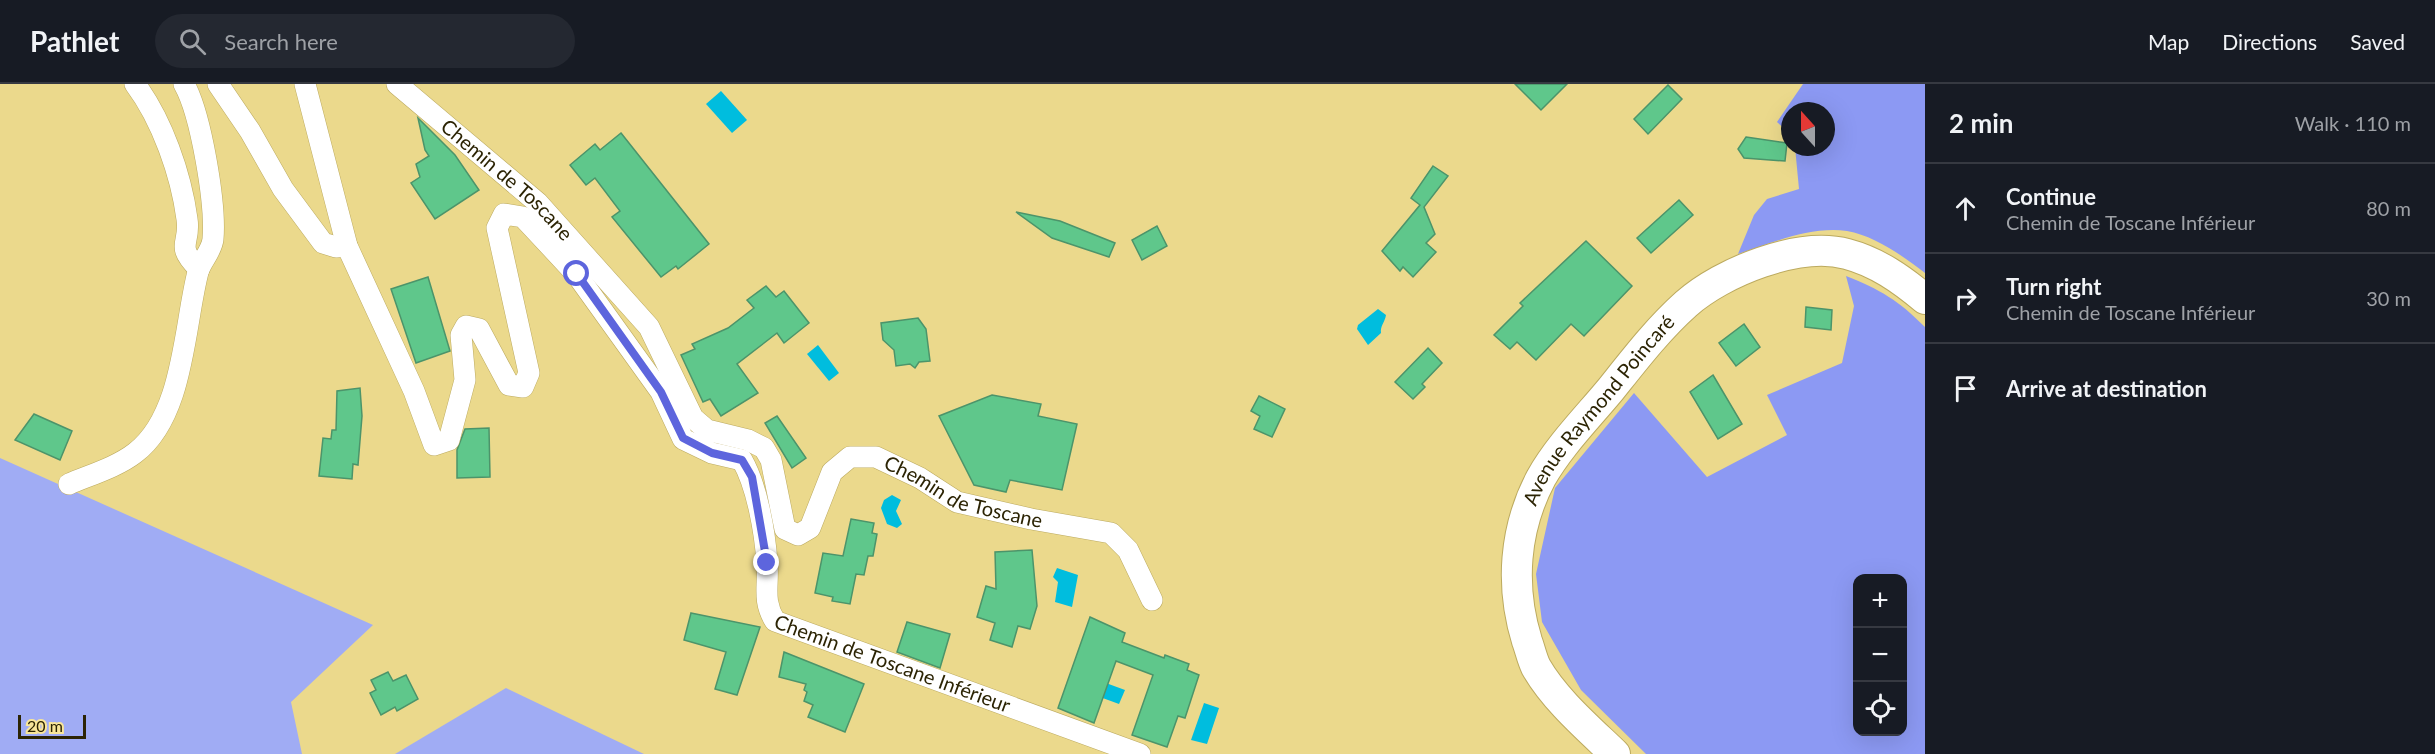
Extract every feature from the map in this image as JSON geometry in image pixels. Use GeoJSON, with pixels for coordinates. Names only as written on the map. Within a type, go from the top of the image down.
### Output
{"type":"FeatureCollection","features":[{"type":"Feature","properties":{"kind":"main road","name":"Avenue Raymond Poincaré"},"geometry":{"type":"LineString","coordinates":[[1616,754],[1563,702],[1535,665],[1518,601],[1516,558],[1524,519],[1535,492],[1553,460],[1656,333],[1703,291],[1738,272],[1784,257],[1814,252],[1844,253],[1870,262],[1918,292]]}},
{"type":"Feature","properties":{"kind":"street"},"geometry":{"type":"LineString","coordinates":[[135,84],[147,100],[168,145],[188,221],[184,243],[186,256],[199,269]]}},
{"type":"Feature","properties":{"kind":"street"},"geometry":{"type":"LineString","coordinates":[[69,484],[135,453],[155,429],[175,387],[199,269],[213,243],[213,210],[198,128],[184,84]]}},
{"type":"Feature","properties":{"kind":"street"},"geometry":{"type":"LineString","coordinates":[[218,84],[250,130],[283,189],[323,243],[336,247],[347,246],[305,84]]}},
{"type":"Feature","properties":{"kind":"street","name":"Chemin de Toscane"},"geometry":{"type":"LineString","coordinates":[[397,84],[538,203],[649,327],[693,418],[707,430],[748,440],[764,448],[771,460],[785,529],[798,535],[810,528],[832,472],[850,457],[876,457],[920,478],[957,502],[1031,519],[1111,533],[1128,550],[1152,600]]}},
{"type":"Feature","properties":{"kind":"street","name":"Chemin de Toscane Inférieur"},"geometry":{"type":"LineString","coordinates":[[347,246],[414,392],[434,445],[449,440],[465,380],[460,335],[466,326],[479,329],[509,385],[524,387],[529,373],[497,228],[504,214],[523,217],[577,274],[619,332],[661,392],[683,438],[712,453],[742,460],[752,477],[767,563],[766,607],[775,621],[1140,754]]}},
{"type":"Feature","properties":{"kind":"shaded area"},"geometry":{"type":"Polygon","coordinates":[[[1803,84],[1925,84],[1925,273],[1878,242],[1847,231],[1805,233],[1738,254],[1754,215],[1767,199],[1799,189],[1796,156],[1835,156],[1835,102],[1791,102],[1803,84]]]}},
{"type":"Feature","properties":{"kind":"shaded area"},"geometry":{"type":"Polygon","coordinates":[[[721,91],[747,120],[732,133],[706,104],[721,91]]]}},
{"type":"Feature","properties":{"kind":"shaded area"},"geometry":{"type":"Polygon","coordinates":[[[1846,276],[1889,297],[1925,327],[1925,754],[1646,754],[1581,690],[1542,622],[1536,574],[1555,488],[1634,393],[1707,477],[1787,435],[1767,395],[1842,363],[1854,306],[1846,276]]]}},
{"type":"Feature","properties":{"kind":"shaded area"},"geometry":{"type":"Polygon","coordinates":[[[1378,309],[1386,315],[1381,333],[1368,345],[1357,329],[1358,325],[1378,309]]]}},
{"type":"Feature","properties":{"kind":"shaded area"},"geometry":{"type":"Polygon","coordinates":[[[818,345],[839,373],[829,381],[807,354],[818,345]]]}},
{"type":"Feature","properties":{"kind":"shaded area"},"geometry":{"type":"Polygon","coordinates":[[[0,458],[373,625],[291,702],[302,754],[0,754],[0,458]]]}},
{"type":"Feature","properties":{"kind":"shaded area"},"geometry":{"type":"Polygon","coordinates":[[[892,495],[901,500],[896,511],[902,524],[897,528],[887,524],[881,508],[884,500],[892,495]]]}},
{"type":"Feature","properties":{"kind":"shaded area"},"geometry":{"type":"Polygon","coordinates":[[[1057,568],[1078,575],[1072,607],[1055,602],[1058,582],[1053,577],[1057,568]]]}},
{"type":"Feature","properties":{"kind":"shaded area"},"geometry":{"type":"Polygon","coordinates":[[[1095,679],[1125,690],[1119,704],[1089,693],[1095,679]]]}},
{"type":"Feature","properties":{"kind":"shaded area"},"geometry":{"type":"Polygon","coordinates":[[[506,688],[644,754],[395,754],[506,688]]]}},
{"type":"Feature","properties":{"kind":"shaded area"},"geometry":{"type":"Polygon","coordinates":[[[1204,703],[1219,708],[1207,744],[1191,740],[1204,703]]]}},
{"type":"Feature","properties":{"kind":"building"},"geometry":{"type":"Polygon","coordinates":[[[1515,84],[1567,84],[1541,110],[1515,84]]]}},
{"type":"Feature","properties":{"kind":"building"},"geometry":{"type":"Polygon","coordinates":[[[1668,85],[1682,99],[1648,134],[1634,119],[1668,85]]]}},
{"type":"Feature","properties":{"kind":"building"},"geometry":{"type":"Polygon","coordinates":[[[418,118],[455,155],[479,190],[435,219],[411,183],[420,177],[416,164],[429,156],[425,150],[418,118]]]}},
{"type":"Feature","properties":{"kind":"building"},"geometry":{"type":"Polygon","coordinates":[[[621,133],[709,244],[678,269],[676,266],[661,277],[612,217],[620,211],[595,178],[586,185],[570,165],[595,144],[600,150],[621,133]]]}},
{"type":"Feature","properties":{"kind":"building"},"geometry":{"type":"Polygon","coordinates":[[[1746,137],[1781,142],[1781,156],[1786,156],[1785,161],[1744,158],[1738,149],[1746,137]]]}},
{"type":"Feature","properties":{"kind":"building"},"geometry":{"type":"Polygon","coordinates":[[[1433,166],[1448,176],[1424,207],[1435,234],[1426,243],[1436,252],[1413,277],[1403,267],[1400,271],[1382,251],[1420,205],[1411,198],[1433,166]]]}},
{"type":"Feature","properties":{"kind":"building"},"geometry":{"type":"Polygon","coordinates":[[[1679,200],[1693,215],[1651,253],[1637,238],[1679,200]]]}},
{"type":"Feature","properties":{"kind":"building"},"geometry":{"type":"Polygon","coordinates":[[[1016,212],[1060,221],[1115,243],[1109,257],[1052,238],[1016,212]]]}},
{"type":"Feature","properties":{"kind":"building"},"geometry":{"type":"Polygon","coordinates":[[[1157,226],[1167,246],[1142,260],[1132,240],[1157,226]]]}},
{"type":"Feature","properties":{"kind":"building"},"geometry":{"type":"Polygon","coordinates":[[[1586,241],[1632,286],[1584,336],[1571,324],[1536,360],[1517,342],[1510,349],[1494,335],[1523,306],[1520,303],[1586,241]]]}},
{"type":"Feature","properties":{"kind":"building"},"geometry":{"type":"Polygon","coordinates":[[[428,277],[450,351],[416,363],[391,289],[428,277]]]}},
{"type":"Feature","properties":{"kind":"building"},"geometry":{"type":"Polygon","coordinates":[[[766,286],[776,297],[784,291],[809,323],[784,343],[777,333],[737,364],[758,393],[721,416],[710,399],[703,402],[681,355],[695,349],[692,344],[728,328],[754,308],[747,300],[766,286]]]}},
{"type":"Feature","properties":{"kind":"building"},"geometry":{"type":"Polygon","coordinates":[[[1806,307],[1832,310],[1831,330],[1805,327],[1806,307]]]}},
{"type":"Feature","properties":{"kind":"building"},"geometry":{"type":"Polygon","coordinates":[[[918,318],[926,329],[930,361],[919,362],[915,368],[910,364],[896,366],[894,350],[883,340],[881,323],[918,318]]]}},
{"type":"Feature","properties":{"kind":"building"},"geometry":{"type":"Polygon","coordinates":[[[1744,324],[1760,347],[1736,366],[1719,343],[1744,324]]]}},
{"type":"Feature","properties":{"kind":"building"},"geometry":{"type":"Polygon","coordinates":[[[1428,348],[1442,363],[1422,384],[1425,387],[1413,399],[1395,382],[1428,348]]]}},
{"type":"Feature","properties":{"kind":"building"},"geometry":{"type":"Polygon","coordinates":[[[1713,375],[1742,424],[1718,439],[1690,392],[1713,375]]]}},
{"type":"Feature","properties":{"kind":"building"},"geometry":{"type":"Polygon","coordinates":[[[360,388],[362,416],[358,465],[353,464],[352,479],[319,476],[323,438],[331,439],[332,430],[336,430],[337,391],[360,388]]]}},
{"type":"Feature","properties":{"kind":"building"},"geometry":{"type":"Polygon","coordinates":[[[992,395],[1041,404],[1038,416],[1077,424],[1062,490],[1010,480],[1006,492],[974,485],[939,416],[992,395]]]}},
{"type":"Feature","properties":{"kind":"building"},"geometry":{"type":"Polygon","coordinates":[[[1259,396],[1285,409],[1272,437],[1254,429],[1260,416],[1251,411],[1259,396]]]}},
{"type":"Feature","properties":{"kind":"building"},"geometry":{"type":"Polygon","coordinates":[[[34,414],[72,431],[60,460],[15,440],[34,414]]]}},
{"type":"Feature","properties":{"kind":"building"},"geometry":{"type":"Polygon","coordinates":[[[777,416],[806,458],[792,468],[765,423],[777,416]]]}},
{"type":"Feature","properties":{"kind":"building"},"geometry":{"type":"Polygon","coordinates":[[[489,428],[490,477],[457,478],[457,450],[465,429],[489,428]]]}},
{"type":"Feature","properties":{"kind":"building"},"geometry":{"type":"Polygon","coordinates":[[[851,519],[874,523],[872,533],[877,534],[873,556],[868,556],[864,575],[856,574],[850,604],[832,601],[833,597],[815,593],[823,553],[843,556],[851,519]]]}},
{"type":"Feature","properties":{"kind":"building"},"geometry":{"type":"Polygon","coordinates":[[[1032,550],[1037,606],[1030,629],[1018,626],[1012,647],[990,640],[995,623],[977,617],[986,586],[996,589],[995,552],[1032,550]]]}},
{"type":"Feature","properties":{"kind":"building"},"geometry":{"type":"Polygon","coordinates":[[[691,613],[760,627],[737,695],[715,689],[726,652],[684,640],[691,613]]]}},
{"type":"Feature","properties":{"kind":"building"},"geometry":{"type":"Polygon","coordinates":[[[1090,617],[1125,633],[1122,642],[1164,658],[1165,655],[1189,664],[1187,670],[1199,675],[1185,718],[1178,716],[1167,747],[1132,735],[1153,675],[1116,661],[1094,723],[1058,708],[1090,617]]]}},
{"type":"Feature","properties":{"kind":"building"},"geometry":{"type":"Polygon","coordinates":[[[907,622],[950,634],[940,668],[897,652],[907,622]]]}},
{"type":"Feature","properties":{"kind":"building"},"geometry":{"type":"Polygon","coordinates":[[[784,652],[864,684],[845,732],[808,717],[813,705],[804,701],[807,692],[804,690],[806,684],[779,677],[784,652]]]}},
{"type":"Feature","properties":{"kind":"building"},"geometry":{"type":"Polygon","coordinates":[[[388,672],[393,681],[406,675],[418,699],[397,711],[395,707],[381,715],[370,693],[376,690],[371,680],[388,672]]]}},
{"type":"Feature","properties":{"kind":"route"},"geometry":{"type":"LineString","coordinates":[[577,274],[661,392],[683,438],[712,453],[742,460],[752,477],[767,563]]}}]}
